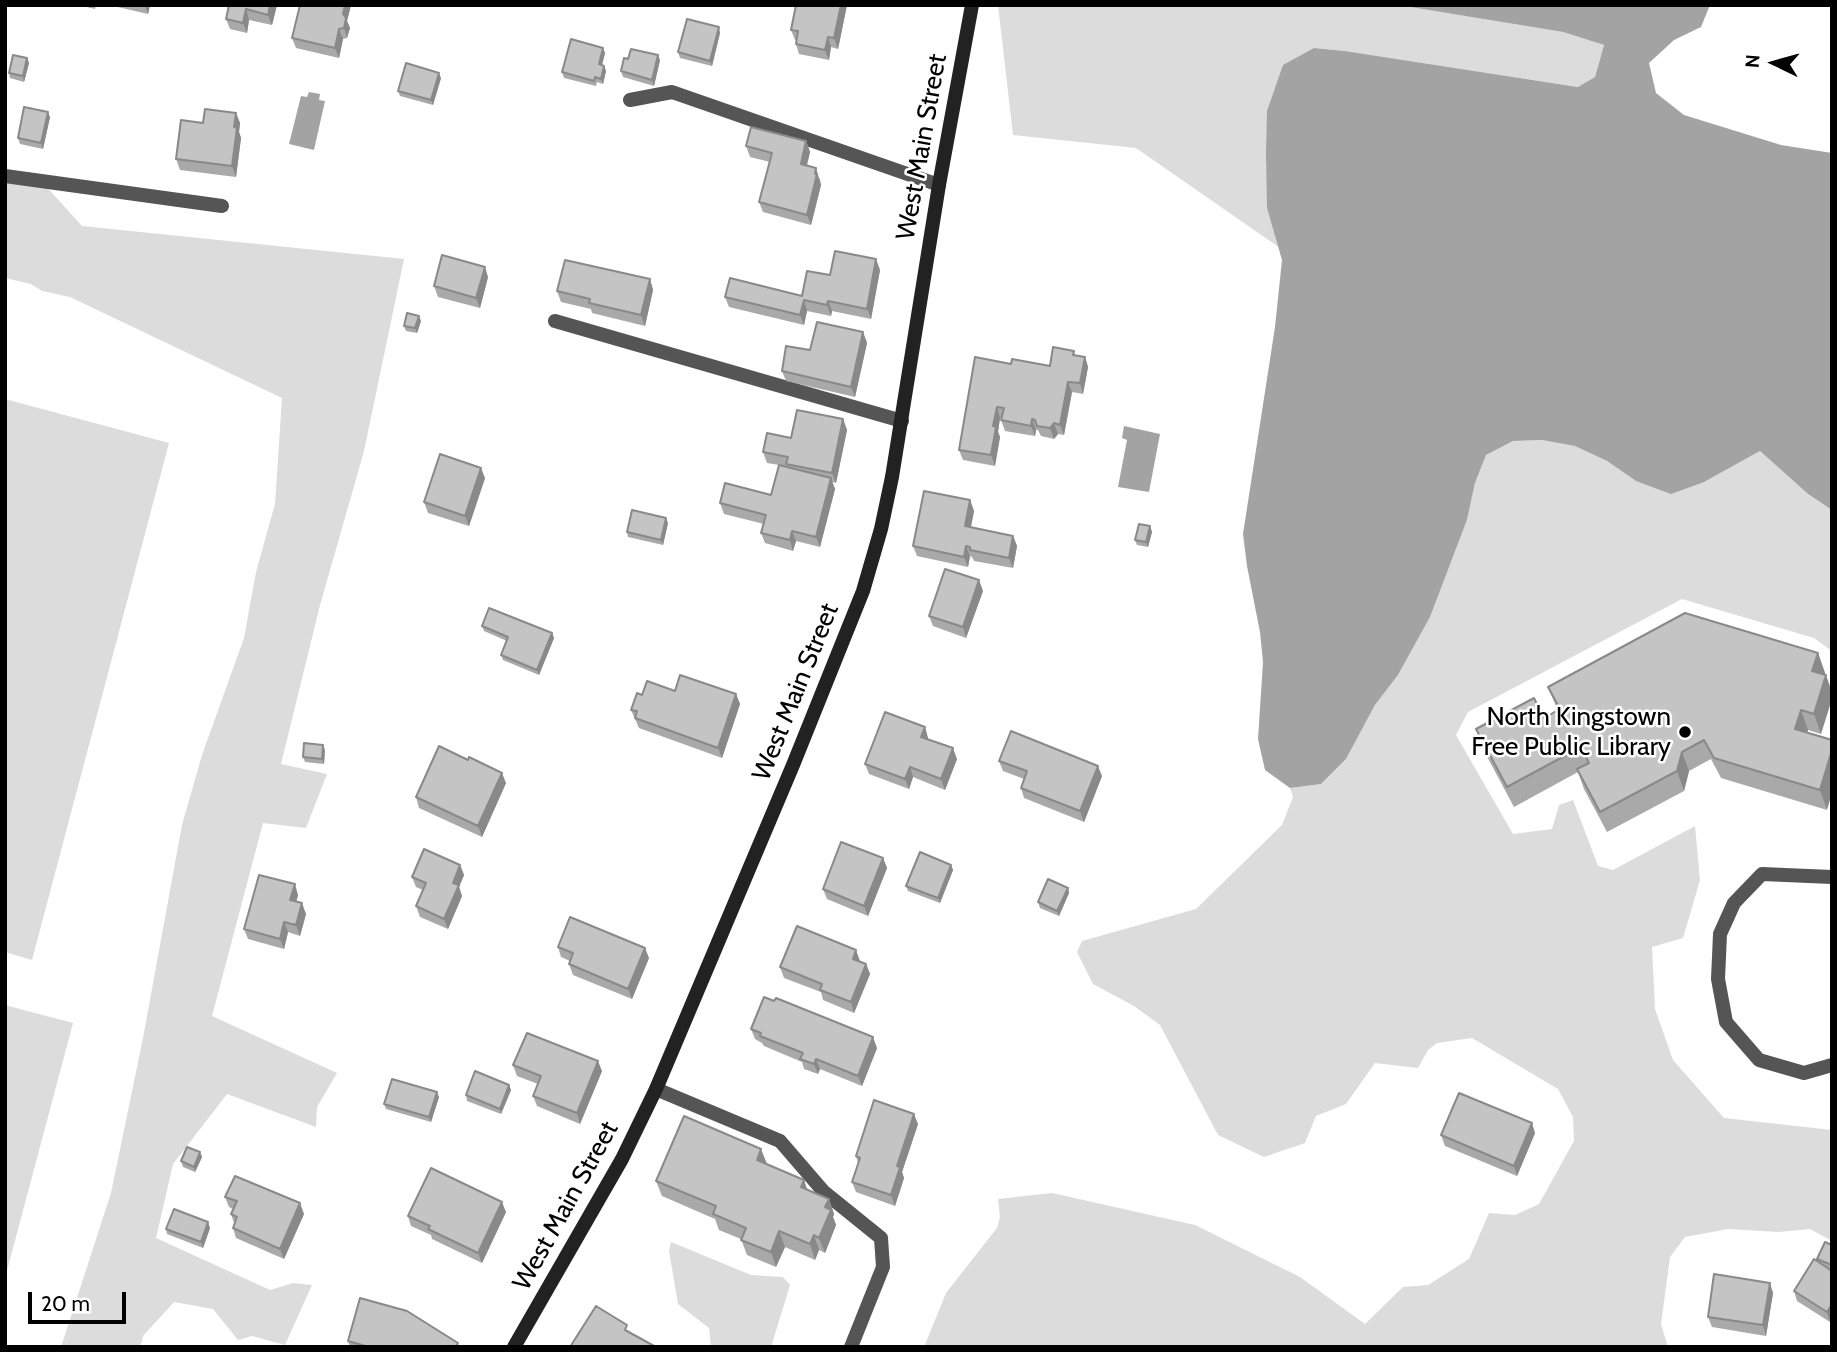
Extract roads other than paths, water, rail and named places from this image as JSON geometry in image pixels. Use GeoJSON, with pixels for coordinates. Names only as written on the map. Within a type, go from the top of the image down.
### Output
{"type":"FeatureCollection","features":[{"type":"Feature","properties":{"kind":"main road","name":"West Main Street"},"geometry":{"type":"LineString","coordinates":[[514,1347],[622,1159],[656,1089],[793,765],[863,591],[881,529],[902,421],[939,185],[972,5]]}},
{"type":"Feature","properties":{"kind":"street"},"geometry":{"type":"LineString","coordinates":[[630,100],[672,92],[939,185]]}},
{"type":"Feature","properties":{"kind":"street"},"geometry":{"type":"LineString","coordinates":[[5,176],[222,206]]}},
{"type":"Feature","properties":{"kind":"street"},"geometry":{"type":"LineString","coordinates":[[555,321],[902,421]]}},
{"type":"Feature","properties":{"kind":"street"},"geometry":{"type":"LineString","coordinates":[[1832,877],[1762,874],[1734,903],[1720,934],[1718,979],[1726,1022],[1759,1060],[1804,1073],[1832,1065]]}},
{"type":"Feature","properties":{"kind":"street"},"geometry":{"type":"LineString","coordinates":[[656,1089],[780,1141],[824,1192],[881,1238],[883,1267],[851,1347]]}},
{"type":"Feature","properties":{"kind":"place","name":"North Kingstown Free Public Library"},"geometry":{"type":"Point","coordinates":[1685,732]}}]}
